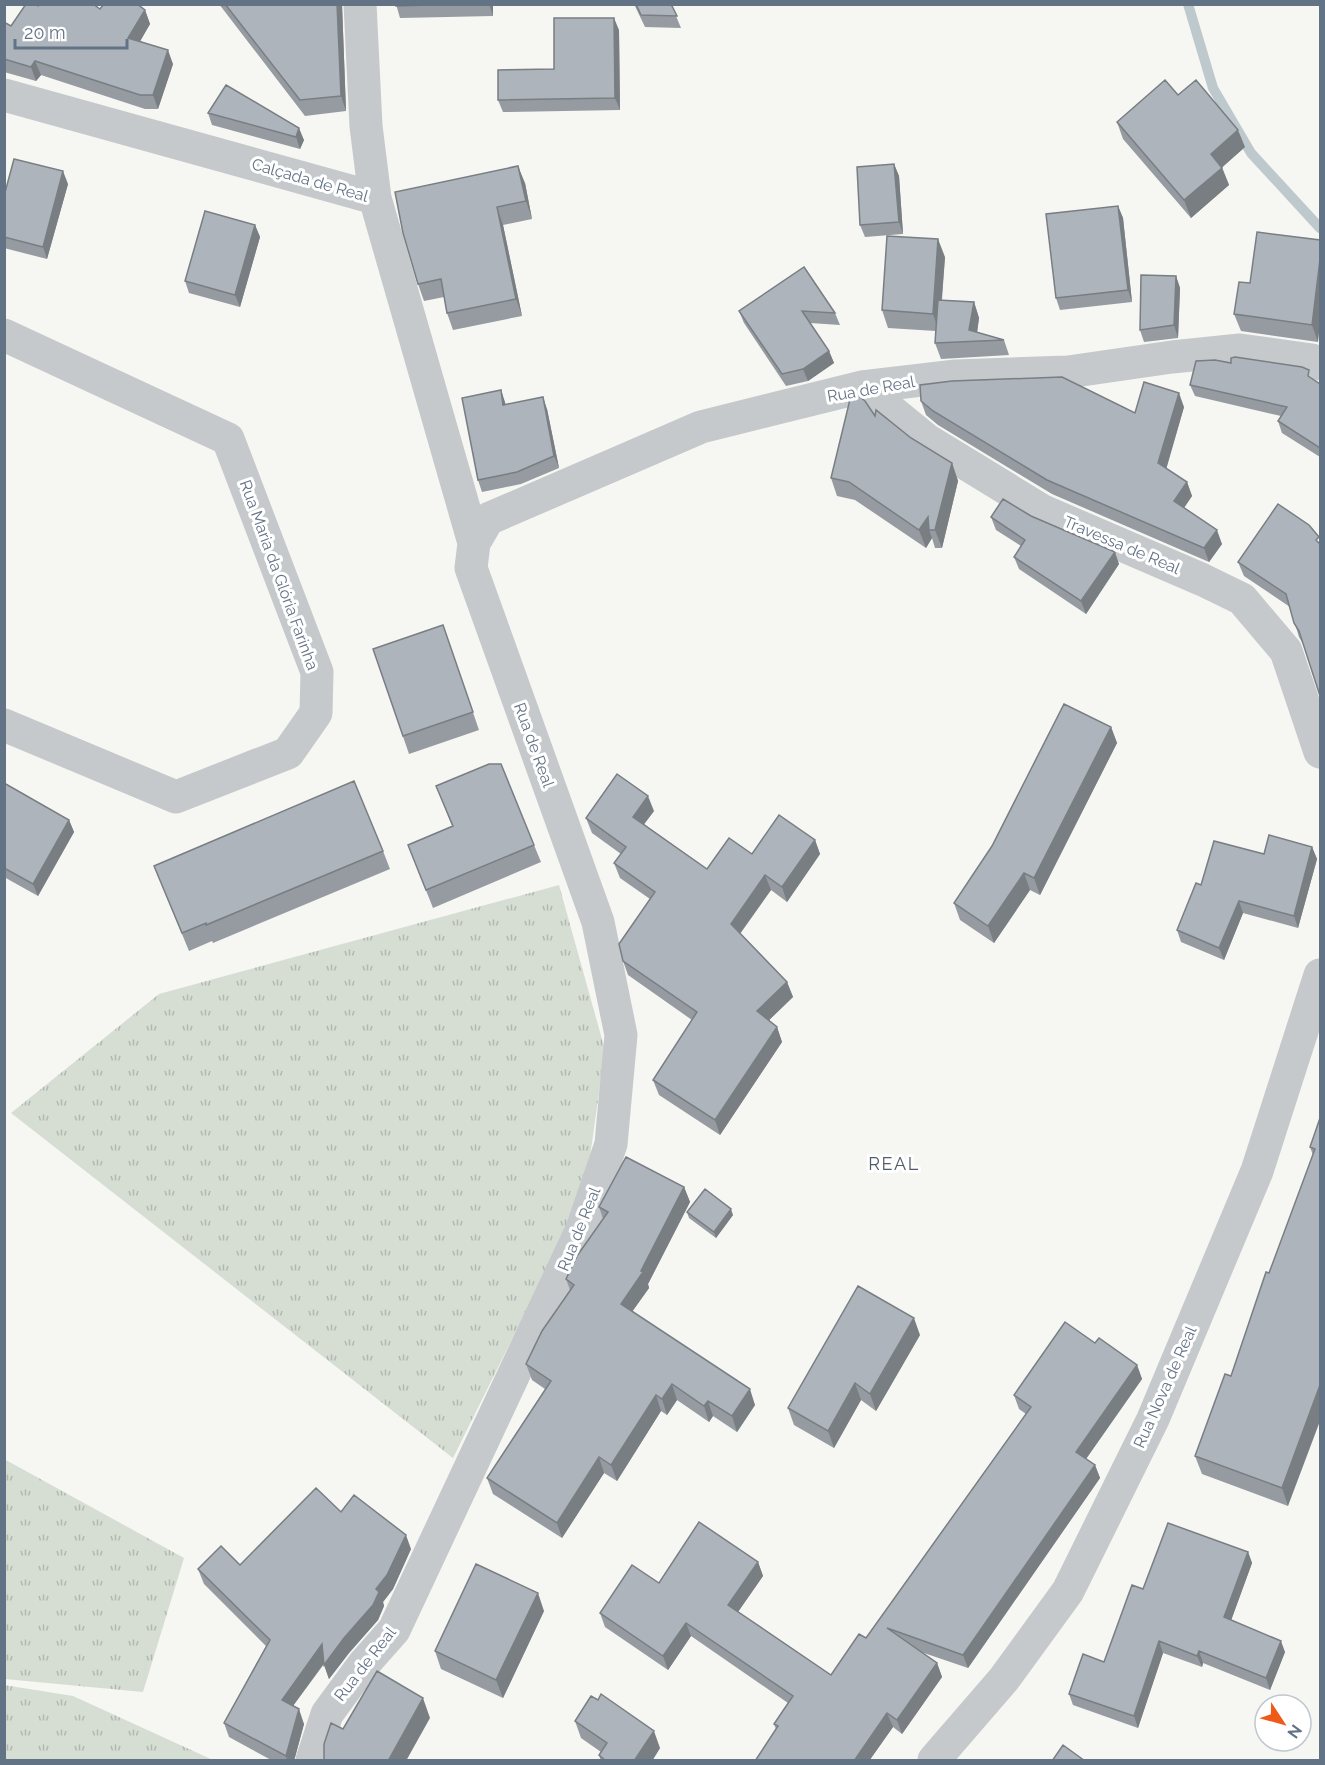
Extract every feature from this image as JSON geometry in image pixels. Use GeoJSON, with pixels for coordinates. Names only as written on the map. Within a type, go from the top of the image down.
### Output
{"type":"FeatureCollection","features":[{"type":"Feature","properties":{"kind":"street"},"geometry":{"type":"LineString","coordinates":[[360,4],[366,126],[375,198]]}},
{"type":"Feature","properties":{"kind":"street","name":"Calçada de Real"},"geometry":{"type":"LineString","coordinates":[[4,94],[375,198],[474,543]]}},
{"type":"Feature","properties":{"kind":"street","name":"Rua Maria da Glória Farinha"},"geometry":{"type":"LineString","coordinates":[[4,335],[228,439],[317,672],[316,713],[288,753],[176,797],[4,725]]}},
{"type":"Feature","properties":{"kind":"street","name":"Rua de Real"},"geometry":{"type":"LineString","coordinates":[[312,1761],[327,1714],[363,1665],[394,1630],[582,1229],[611,1144],[621,1035],[598,922],[471,568],[474,543],[488,519],[701,427],[862,387],[956,376],[1068,372],[1240,350],[1312,360],[1320,364]]}},
{"type":"Feature","properties":{"kind":"street","name":"Travessa de Real"},"geometry":{"type":"LineString","coordinates":[[862,387],[927,440],[1043,511],[1242,599],[1286,651],[1320,752]]}},
{"type":"Feature","properties":{"kind":"street","name":"Rua Nova de Real"},"geometry":{"type":"LineString","coordinates":[[934,1761],[1004,1679],[1068,1591],[1153,1419],[1257,1172],[1320,975]]}},
{"type":"Feature","properties":{"kind":"green space"},"geometry":{"type":"Polygon","coordinates":[[[559,885],[605,1050],[585,1192],[453,1458],[11,1113],[159,994],[559,885]]]}},
{"type":"Feature","properties":{"kind":"green space"},"geometry":{"type":"Polygon","coordinates":[[[4,1459],[184,1558],[143,1692],[5,1679],[4,1459]]]}},
{"type":"Feature","properties":{"kind":"green space"},"geometry":{"type":"Polygon","coordinates":[[[4,1685],[73,1696],[213,1760],[5,1760],[4,1685]]]}},
{"type":"Feature","properties":{"kind":"building"},"geometry":{"type":"Polygon","coordinates":[[[26,4],[38,6],[39,4],[93,4],[100,9],[104,4],[137,4],[145,10],[128,38],[168,50],[153,95],[140,95],[35,61],[31,67],[4,59],[4,22],[11,26],[26,4]]]}},
{"type":"Feature","properties":{"kind":"building"},"geometry":{"type":"Polygon","coordinates":[[[225,4],[337,4],[341,96],[300,100],[225,4]]]}},
{"type":"Feature","properties":{"kind":"building"},"geometry":{"type":"Polygon","coordinates":[[[396,4],[468,4],[396,6],[396,4]]]}},
{"type":"Feature","properties":{"kind":"building"},"geometry":{"type":"Polygon","coordinates":[[[636,4],[671,4],[677,16],[641,15],[636,4]]]}},
{"type":"Feature","properties":{"kind":"building"},"geometry":{"type":"Polygon","coordinates":[[[554,18],[614,18],[615,98],[498,100],[498,70],[554,69],[554,18]]]}},
{"type":"Feature","properties":{"kind":"building"},"geometry":{"type":"Polygon","coordinates":[[[1165,80],[1178,95],[1196,80],[1238,130],[1211,154],[1222,168],[1184,200],[1117,122],[1165,80]]]}},
{"type":"Feature","properties":{"kind":"building"},"geometry":{"type":"Polygon","coordinates":[[[226,85],[299,128],[296,137],[208,113],[226,85]]]}},
{"type":"Feature","properties":{"kind":"building"},"geometry":{"type":"Polygon","coordinates":[[[14,159],[63,171],[43,247],[4,237],[4,196],[14,159]]]}},
{"type":"Feature","properties":{"kind":"building"},"geometry":{"type":"Polygon","coordinates":[[[894,164],[899,222],[860,225],[857,167],[894,164]]]}},
{"type":"Feature","properties":{"kind":"building"},"geometry":{"type":"Polygon","coordinates":[[[518,166],[526,201],[497,207],[516,299],[447,313],[441,279],[418,284],[403,233],[395,192],[518,166]]]}},
{"type":"Feature","properties":{"kind":"building"},"geometry":{"type":"Polygon","coordinates":[[[1118,206],[1128,290],[1056,298],[1046,214],[1118,206]]]}},
{"type":"Feature","properties":{"kind":"building"},"geometry":{"type":"Polygon","coordinates":[[[205,211],[255,225],[235,295],[185,281],[205,211]]]}},
{"type":"Feature","properties":{"kind":"building"},"geometry":{"type":"Polygon","coordinates":[[[1257,232],[1320,240],[1312,325],[1234,314],[1239,282],[1250,283],[1257,232]]]}},
{"type":"Feature","properties":{"kind":"building"},"geometry":{"type":"Polygon","coordinates":[[[887,236],[938,239],[933,314],[882,310],[887,236]]]}},
{"type":"Feature","properties":{"kind":"building"},"geometry":{"type":"Polygon","coordinates":[[[804,267],[835,313],[802,311],[829,351],[803,369],[782,374],[739,311],[804,267]]]}},
{"type":"Feature","properties":{"kind":"building"},"geometry":{"type":"Polygon","coordinates":[[[1141,275],[1176,276],[1174,325],[1140,330],[1141,275]]]}},
{"type":"Feature","properties":{"kind":"building"},"geometry":{"type":"Polygon","coordinates":[[[938,300],[974,302],[969,330],[1004,340],[935,343],[938,300]]]}},
{"type":"Feature","properties":{"kind":"building"},"geometry":{"type":"Polygon","coordinates":[[[1231,358],[1309,370],[1308,376],[1320,384],[1320,448],[1278,421],[1287,407],[1190,385],[1196,361],[1215,360],[1231,363],[1231,358]]]}},
{"type":"Feature","properties":{"kind":"building"},"geometry":{"type":"Polygon","coordinates":[[[1062,377],[1135,413],[1144,382],[1179,393],[1158,463],[1187,482],[1174,501],[1217,530],[1204,548],[1047,480],[933,411],[921,401],[920,385],[952,381],[1062,377]]]}},
{"type":"Feature","properties":{"kind":"building"},"geometry":{"type":"Polygon","coordinates":[[[501,390],[503,405],[543,397],[554,456],[517,472],[478,480],[462,398],[501,390]]]}},
{"type":"Feature","properties":{"kind":"building"},"geometry":{"type":"Polygon","coordinates":[[[852,391],[865,401],[875,416],[876,410],[911,438],[952,463],[935,530],[929,530],[928,517],[919,530],[849,482],[831,478],[852,391]]]}},
{"type":"Feature","properties":{"kind":"building"},"geometry":{"type":"Polygon","coordinates":[[[1003,499],[1031,516],[1115,552],[1081,601],[1014,557],[1025,540],[991,517],[1003,499]]]}},
{"type":"Feature","properties":{"kind":"building"},"geometry":{"type":"Polygon","coordinates":[[[1278,504],[1309,525],[1319,537],[1316,540],[1320,544],[1320,696],[1286,594],[1238,562],[1278,504]]]}},
{"type":"Feature","properties":{"kind":"building"},"geometry":{"type":"Polygon","coordinates":[[[443,625],[473,712],[403,736],[373,649],[443,625]]]}},
{"type":"Feature","properties":{"kind":"building"},"geometry":{"type":"Polygon","coordinates":[[[1064,704],[1111,727],[1034,878],[1024,873],[988,926],[954,903],[992,846],[1064,704]]]}},
{"type":"Feature","properties":{"kind":"building"},"geometry":{"type":"Polygon","coordinates":[[[489,764],[501,764],[534,845],[426,890],[408,845],[453,826],[436,786],[489,764]]]}},
{"type":"Feature","properties":{"kind":"building"},"geometry":{"type":"Polygon","coordinates":[[[617,774],[648,796],[633,817],[707,869],[729,838],[752,854],[779,815],[815,840],[782,887],[765,875],[731,924],[787,982],[757,1011],[777,1027],[715,1120],[653,1080],[697,1012],[623,961],[619,944],[655,892],[614,863],[626,847],[586,818],[617,774]]]}},
{"type":"Feature","properties":{"kind":"building"},"geometry":{"type":"Polygon","coordinates":[[[354,781],[383,851],[182,933],[154,866],[354,781]]]}},
{"type":"Feature","properties":{"kind":"building"},"geometry":{"type":"Polygon","coordinates":[[[4,783],[69,820],[33,884],[4,868],[4,783]]]}},
{"type":"Feature","properties":{"kind":"building"},"geometry":{"type":"Polygon","coordinates":[[[1269,835],[1312,847],[1294,916],[1239,901],[1219,948],[1177,930],[1196,883],[1201,885],[1214,841],[1264,854],[1269,835]]]}},
{"type":"Feature","properties":{"kind":"building"},"geometry":{"type":"Polygon","coordinates":[[[1320,1118],[1320,1385],[1282,1488],[1195,1456],[1225,1374],[1231,1376],[1266,1272],[1269,1273],[1315,1149],[1310,1147],[1320,1118]]]}},
{"type":"Feature","properties":{"kind":"building"},"geometry":{"type":"Polygon","coordinates":[[[626,1157],[684,1187],[641,1271],[643,1272],[621,1304],[750,1389],[732,1416],[708,1401],[704,1406],[672,1384],[662,1399],[656,1395],[611,1465],[599,1457],[557,1523],[487,1478],[551,1381],[526,1364],[542,1331],[574,1285],[566,1279],[577,1256],[608,1212],[599,1207],[626,1157]]]}},
{"type":"Feature","properties":{"kind":"building"},"geometry":{"type":"Polygon","coordinates":[[[705,1189],[731,1209],[714,1232],[687,1212],[705,1189]]]}},
{"type":"Feature","properties":{"kind":"building"},"geometry":{"type":"Polygon","coordinates":[[[858,1286],[914,1318],[870,1394],[855,1383],[828,1431],[788,1408],[858,1286]]]}},
{"type":"Feature","properties":{"kind":"building"},"geometry":{"type":"Polygon","coordinates":[[[1065,1322],[1095,1343],[1099,1338],[1137,1365],[1076,1452],[1095,1465],[963,1655],[887,1628],[937,1663],[897,1720],[887,1713],[854,1761],[755,1761],[778,1726],[774,1724],[793,1696],[686,1623],[663,1656],[600,1613],[632,1565],[659,1583],[699,1522],[758,1562],[728,1605],[831,1675],[859,1634],[866,1638],[1031,1407],[1014,1395],[1065,1322]]]}},
{"type":"Feature","properties":{"kind":"building"},"geometry":{"type":"Polygon","coordinates":[[[316,1488],[341,1512],[354,1495],[406,1535],[387,1575],[376,1589],[379,1592],[373,1605],[324,1665],[322,1644],[282,1700],[299,1709],[286,1756],[224,1723],[270,1640],[198,1569],[221,1546],[240,1565],[316,1488]]]}},
{"type":"Feature","properties":{"kind":"building"},"geometry":{"type":"Polygon","coordinates":[[[1168,1523],[1248,1552],[1224,1617],[1281,1641],[1266,1678],[1199,1651],[1197,1656],[1159,1641],[1134,1716],[1069,1694],[1083,1654],[1104,1662],[1132,1585],[1143,1589],[1168,1523]]]}},
{"type":"Feature","properties":{"kind":"building"},"geometry":{"type":"Polygon","coordinates":[[[476,1564],[538,1593],[496,1680],[435,1651],[476,1564]]]}},
{"type":"Feature","properties":{"kind":"building"},"geometry":{"type":"Polygon","coordinates":[[[377,1671],[423,1698],[388,1761],[324,1761],[324,1744],[331,1723],[343,1729],[377,1671]]]}},
{"type":"Feature","properties":{"kind":"building"},"geometry":{"type":"Polygon","coordinates":[[[601,1694],[654,1731],[634,1761],[606,1761],[599,1755],[607,1743],[575,1721],[591,1696],[598,1700],[601,1694]]]}},
{"type":"Feature","properties":{"kind":"building"},"geometry":{"type":"Polygon","coordinates":[[[1063,1745],[1085,1761],[1052,1761],[1063,1745]]]}},
{"type":"Feature","properties":{"kind":"waterway"},"geometry":{"type":"LineString","coordinates":[[1188,4],[1213,88],[1251,153],[1320,228]]}},
{"type":"Feature","properties":{"kind":"district","name":"REAL"},"geometry":{"type":"Point","coordinates":[894,1163]}}]}
